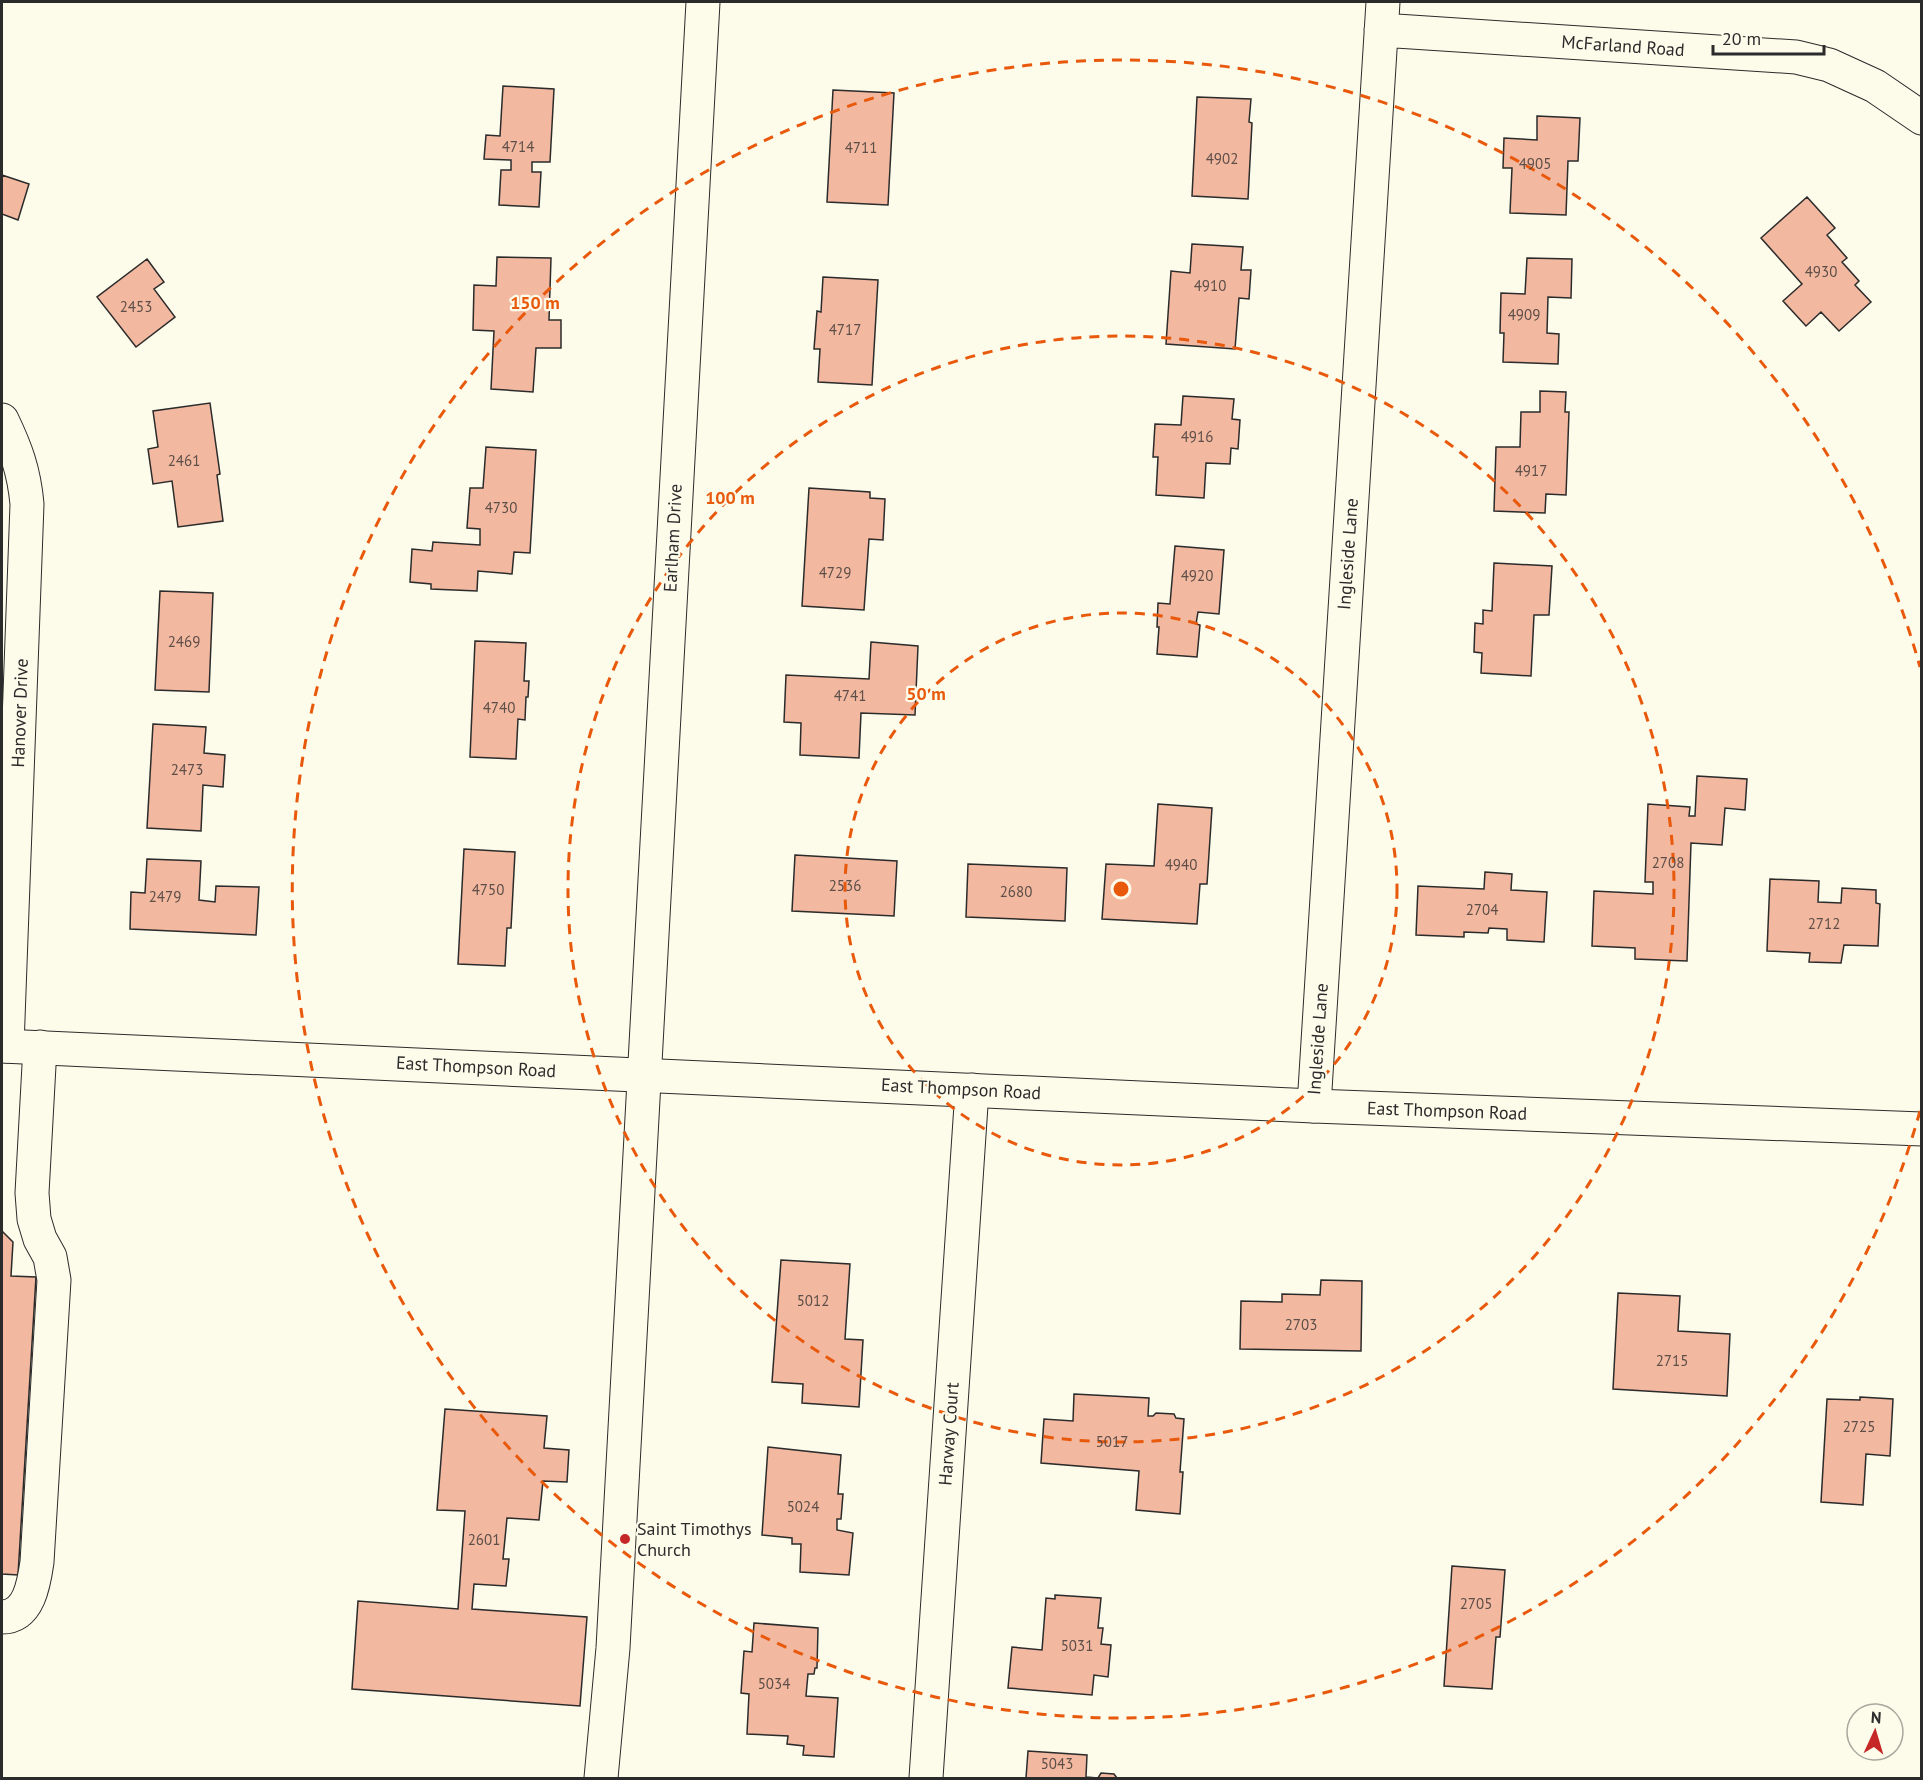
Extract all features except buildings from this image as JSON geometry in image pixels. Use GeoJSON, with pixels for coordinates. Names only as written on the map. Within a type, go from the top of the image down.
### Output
{"type":"FeatureCollection","features":[{"type":"Feature","properties":{"kind":"street","name":"Earlham Drive"},"geometry":{"type":"LineString","coordinates":[[601,1779],[613,1648],[703,2]]}},
{"type":"Feature","properties":{"kind":"street","name":"McFarland Road"},"geometry":{"type":"LineString","coordinates":[[1382,16],[1796,57],[1829,65],[1875,86],[1922,118]]}},
{"type":"Feature","properties":{"kind":"street","name":"Ingleside Lane"},"geometry":{"type":"LineString","coordinates":[[1314,1106],[1382,16]]}},
{"type":"Feature","properties":{"kind":"street","name":"Hanover Drive"},"geometry":{"type":"LineString","coordinates":[[2,420],[16,450],[26,484],[27,504],[4,1046]]}},
{"type":"Feature","properties":{"kind":"street","name":"East Thompson Road"},"geometry":{"type":"LineString","coordinates":[[4,1046],[1314,1106],[1922,1129]]}},
{"type":"Feature","properties":{"kind":"street"},"geometry":{"type":"LineString","coordinates":[[4,1617],[24,1606],[33,1587],[37,1562],[54,1280],[50,1257],[40,1239],[34,1219],[40,1047]]}},
{"type":"Feature","properties":{"kind":"street","name":"Harway Court"},"geometry":{"type":"LineString","coordinates":[[926,1779],[972,1090]]}},
{"type":"Feature","properties":{"kind":"place","name":"Saint Timothys Church"},"geometry":{"type":"Point","coordinates":[625,1539]}}]}
